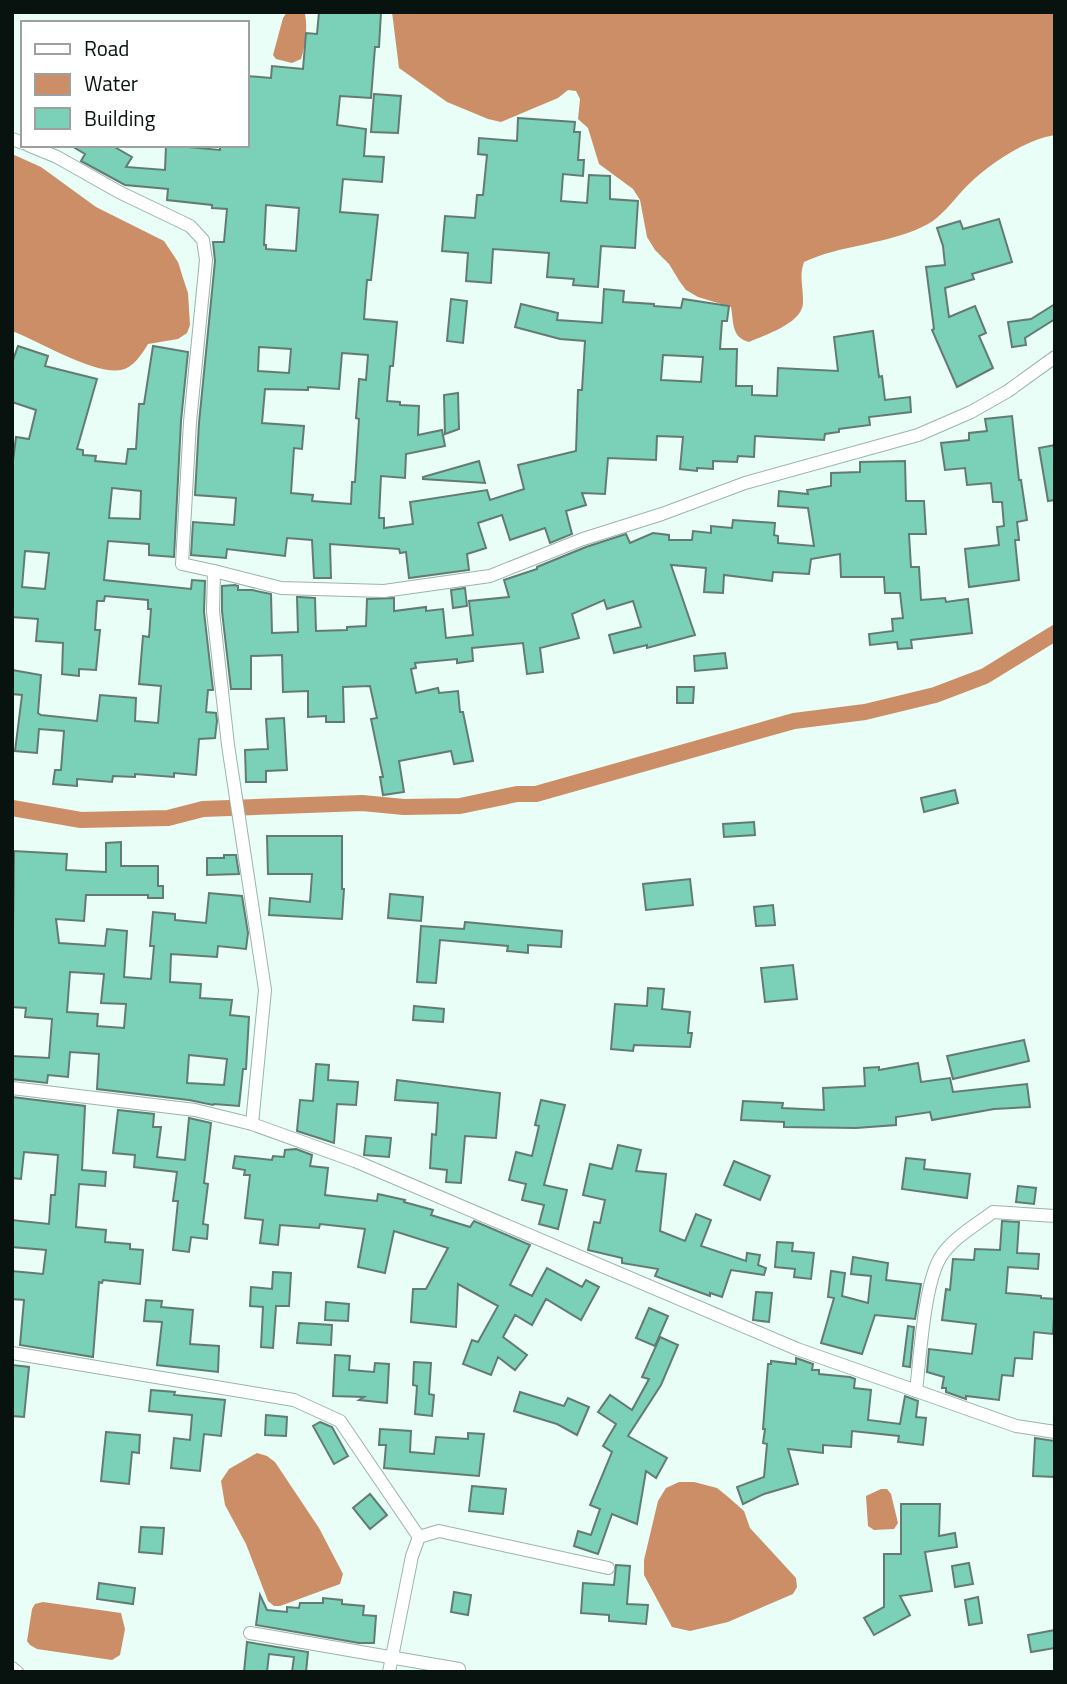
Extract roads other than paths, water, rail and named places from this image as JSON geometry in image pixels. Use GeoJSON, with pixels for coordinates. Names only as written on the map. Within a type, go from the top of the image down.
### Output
{"type":"FeatureCollection","features":[{"type":"Feature","properties":{"kind":"street"},"geometry":{"type":"LineString","coordinates":[[33,147],[190,226],[203,240],[206,260],[190,422],[182,564],[282,588],[384,591],[489,576],[583,539],[662,514],[745,483],[918,435],[971,412],[1008,391],[1055,357]]}},
{"type":"Feature","properties":{"kind":"street"},"geometry":{"type":"LineString","coordinates":[[215,571],[213,611],[228,745],[265,990],[252,1124]]}},
{"type":"Feature","properties":{"kind":"street"},"geometry":{"type":"LineString","coordinates":[[12,1088],[195,1110],[252,1124],[355,1161],[797,1349],[1016,1426],[1055,1432]]}},
{"type":"Feature","properties":{"kind":"street"},"geometry":{"type":"LineString","coordinates":[[915,1391],[930,1283],[940,1257],[993,1212],[1055,1216]]}},
{"type":"Feature","properties":{"kind":"street"},"geometry":{"type":"LineString","coordinates":[[12,1353],[294,1400],[340,1421],[419,1537]]}},
{"type":"Feature","properties":{"kind":"street"},"geometry":{"type":"LineString","coordinates":[[419,1537],[439,1531],[608,1567]]}},
{"type":"Feature","properties":{"kind":"street"},"geometry":{"type":"LineString","coordinates":[[388,1672],[412,1556],[419,1537]]}},
{"type":"Feature","properties":{"kind":"street"},"geometry":{"type":"LineString","coordinates":[[250,1633],[459,1669]]}},
{"type":"Feature","properties":{"kind":"street"},"geometry":{"type":"LineString","coordinates":[[12,1668],[17,1672]]}},
{"type":"Feature","properties":{"kind":"water"},"geometry":{"type":"Polygon","coordinates":[[[287,12],[305,14],[306,19],[306,37],[301,59],[292,63],[276,59],[273,55],[287,12]]]}},
{"type":"Feature","properties":{"kind":"water"},"geometry":{"type":"Polygon","coordinates":[[[392,12],[1055,12],[1055,135],[1030,142],[993,164],[928,224],[898,236],[834,251],[804,262],[801,276],[803,300],[798,315],[783,327],[749,342],[736,333],[731,307],[698,297],[686,290],[669,264],[655,250],[647,237],[640,200],[633,189],[599,164],[588,128],[578,119],[580,99],[576,91],[568,90],[558,98],[501,122],[447,102],[399,68],[392,12]]]}},
{"type":"Feature","properties":{"kind":"water"},"geometry":{"type":"Polygon","coordinates":[[[12,154],[41,167],[96,207],[164,241],[178,262],[188,293],[190,325],[187,333],[178,339],[148,344],[133,364],[121,370],[110,370],[66,356],[12,331],[12,154]]]}},
{"type":"Feature","properties":{"kind":"water"},"geometry":{"type":"Polygon","coordinates":[[[257,1453],[275,1462],[319,1528],[343,1574],[340,1584],[280,1606],[274,1606],[268,1601],[246,1544],[225,1505],[221,1481],[229,1469],[257,1453]]]}},
{"type":"Feature","properties":{"kind":"water"},"geometry":{"type":"Polygon","coordinates":[[[679,1482],[694,1482],[717,1488],[744,1511],[750,1528],[796,1578],[797,1587],[793,1594],[728,1622],[690,1631],[672,1627],[644,1575],[644,1560],[658,1501],[666,1488],[679,1482]]]}},
{"type":"Feature","properties":{"kind":"water"},"geometry":{"type":"Polygon","coordinates":[[[887,1489],[891,1494],[898,1523],[894,1529],[874,1530],[868,1526],[866,1496],[887,1489]]]}},
{"type":"Feature","properties":{"kind":"water"},"geometry":{"type":"Polygon","coordinates":[[[43,1602],[121,1613],[125,1629],[120,1655],[112,1660],[37,1649],[30,1645],[27,1641],[32,1609],[35,1604],[43,1602]]]}},
{"type":"Feature","properties":{"kind":"waterway"},"geometry":{"type":"LineString","coordinates":[[12,808],[81,820],[168,818],[203,809],[362,803],[404,807],[460,806],[517,794],[536,794],[794,721],[865,712],[935,695],[985,676],[1055,633]]}}]}
